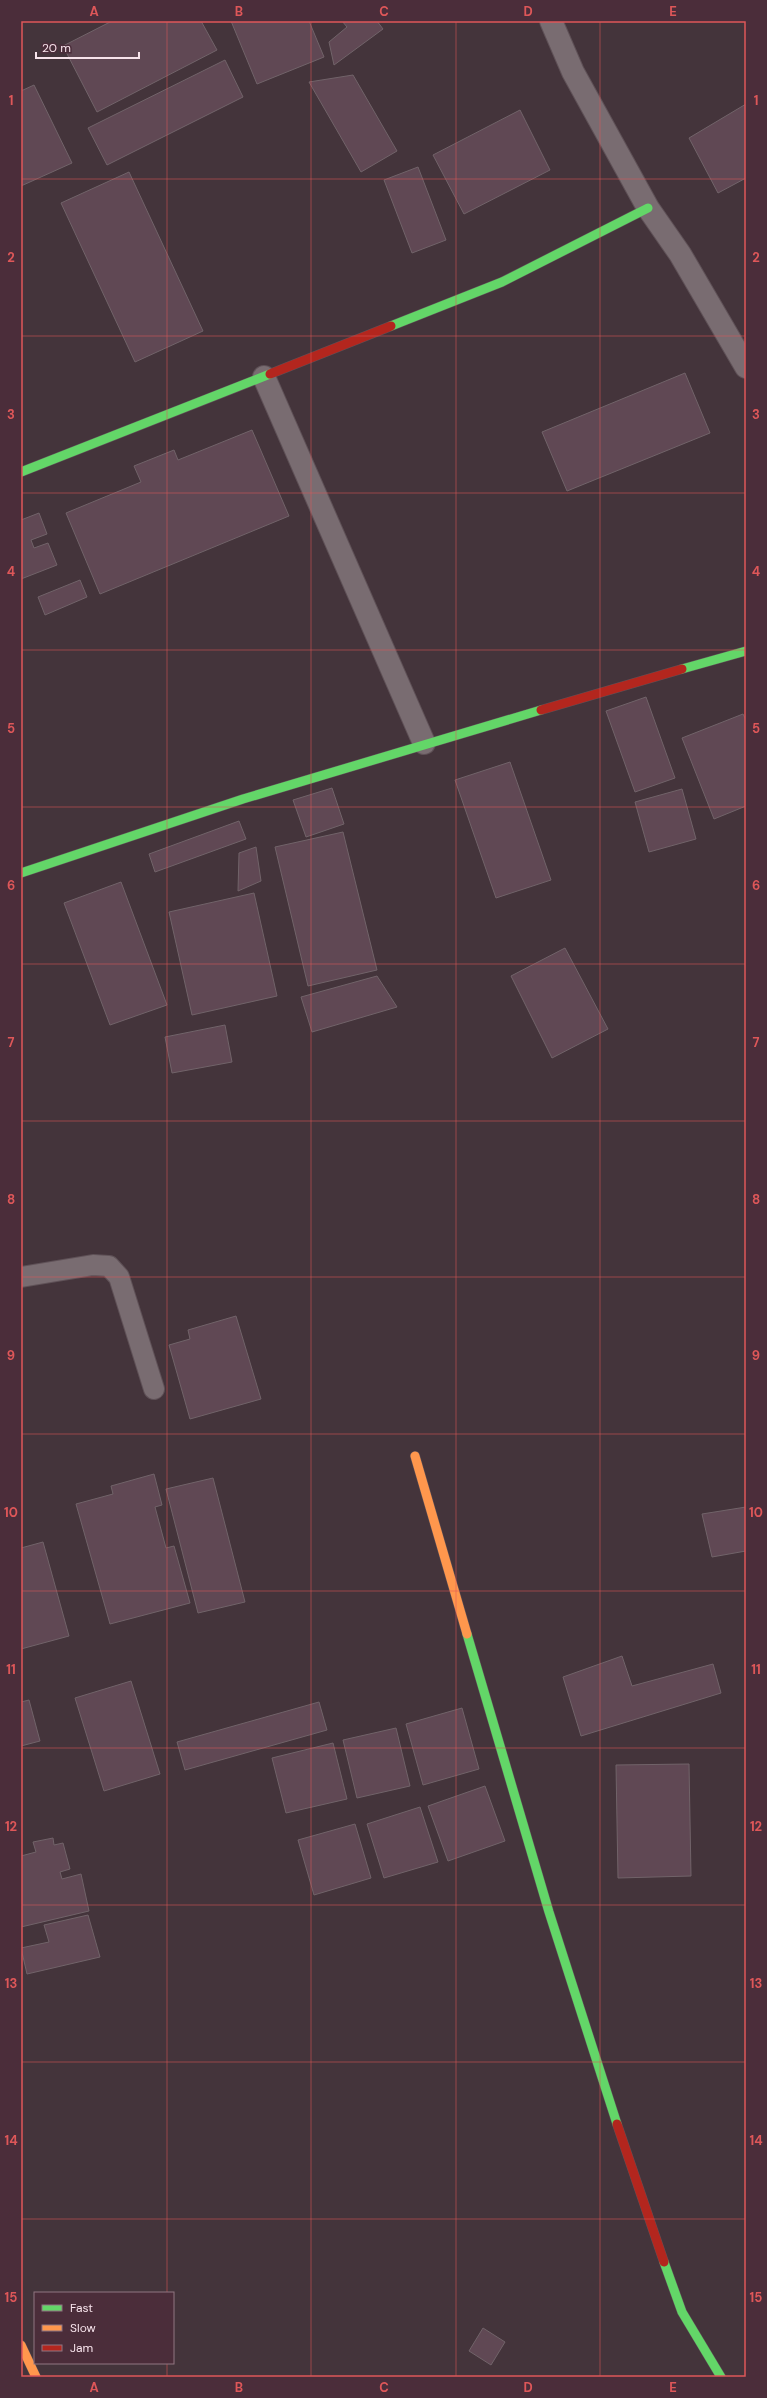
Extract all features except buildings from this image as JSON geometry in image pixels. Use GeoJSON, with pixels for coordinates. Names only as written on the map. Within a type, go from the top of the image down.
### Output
{"type":"FeatureCollection","features":[{"type":"Feature","properties":{"kind":"street"},"geometry":{"type":"LineString","coordinates":[[551,21],[573,72],[648,208],[680,254],[746,367]]}},
{"type":"Feature","properties":{"kind":"street"},"geometry":{"type":"LineString","coordinates":[[21,472],[502,282],[648,208]]}},
{"type":"Feature","properties":{"kind":"street"},"geometry":{"type":"LineString","coordinates":[[264,377],[424,743]]}},
{"type":"Feature","properties":{"kind":"street"},"geometry":{"type":"LineString","coordinates":[[21,873],[243,799],[424,743],[746,651]]}},
{"type":"Feature","properties":{"kind":"street"},"geometry":{"type":"LineString","coordinates":[[415,1456],[550,1912],[642,2203],[682,2312],[721,2377]]}},
{"type":"Feature","properties":{"kind":"street"},"geometry":{"type":"LineString","coordinates":[[21,2345],[30,2373]]}},
{"type":"Feature","properties":{"kind":"lane"},"geometry":{"type":"LineString","coordinates":[[21,1277],[93,1265],[109,1266],[119,1277],[154,1389]]}},
{"type":"Feature","properties":{"kind":"traffic: fast"},"geometry":{"type":"LineString","coordinates":[[391,326],[502,282],[648,208]]}},
{"type":"Feature","properties":{"kind":"traffic: fast"},"geometry":{"type":"LineString","coordinates":[[21,472],[270,374]]}},
{"type":"Feature","properties":{"kind":"traffic: fast"},"geometry":{"type":"LineString","coordinates":[[682,669],[746,651]]}},
{"type":"Feature","properties":{"kind":"traffic: fast"},"geometry":{"type":"LineString","coordinates":[[21,873],[243,799],[541,710]]}},
{"type":"Feature","properties":{"kind":"traffic: fast"},"geometry":{"type":"LineString","coordinates":[[467,1634],[549,1912],[617,2124]]}},
{"type":"Feature","properties":{"kind":"traffic: fast"},"geometry":{"type":"LineString","coordinates":[[664,2262],[682,2312],[721,2377]]}},
{"type":"Feature","properties":{"kind":"traffic: slow"},"geometry":{"type":"LineString","coordinates":[[415,1456],[467,1634]]}},
{"type":"Feature","properties":{"kind":"traffic: slow"},"geometry":{"type":"LineString","coordinates":[[21,2345],[36,2377]]}},
{"type":"Feature","properties":{"kind":"traffic: jam"},"geometry":{"type":"LineString","coordinates":[[270,374],[391,326]]}},
{"type":"Feature","properties":{"kind":"traffic: jam"},"geometry":{"type":"LineString","coordinates":[[541,710],[682,669]]}},
{"type":"Feature","properties":{"kind":"traffic: jam"},"geometry":{"type":"LineString","coordinates":[[617,2124],[664,2262]]}}]}
